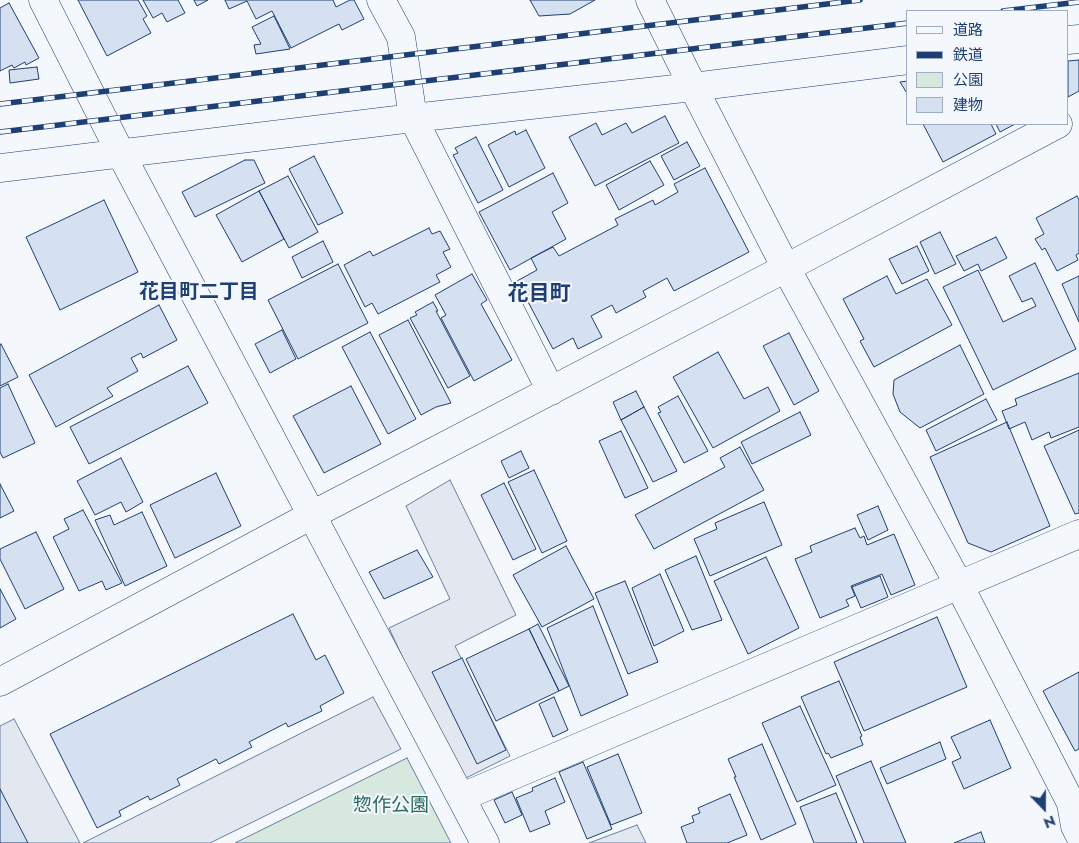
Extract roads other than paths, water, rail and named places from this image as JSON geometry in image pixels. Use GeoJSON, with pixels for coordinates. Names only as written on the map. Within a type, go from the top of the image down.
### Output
{"type":"FeatureCollection","features":[{"type":"Feature","properties":{"kind":"street"},"geometry":{"type":"LineString","coordinates":[[43,0],[121,154],[485,843]]}},
{"type":"Feature","properties":{"kind":"street"},"geometry":{"type":"LineString","coordinates":[[381,0],[401,36],[413,118],[551,391]]}},
{"type":"Feature","properties":{"kind":"street"},"geometry":{"type":"LineString","coordinates":[[650,0],[786,268],[959,585],[1071,803],[1075,826],[1079,834]]}},
{"type":"Feature","properties":{"kind":"street"},"geometry":{"type":"LineString","coordinates":[[0,168],[413,118],[693,88],[906,60]]}},
{"type":"Feature","properties":{"kind":"street"},"geometry":{"type":"LineString","coordinates":[[0,682],[312,515],[1056,125]]}},
{"type":"Feature","properties":{"kind":"street"},"geometry":{"type":"LineString","coordinates":[[462,797],[1079,534]]}},
{"type":"Feature","properties":{"kind":"railway"},"geometry":{"type":"LineString","coordinates":[[0,104],[860,0]]}},
{"type":"Feature","properties":{"kind":"railway"},"geometry":{"type":"LineString","coordinates":[[1011,10],[1079,2]]}},
{"type":"Feature","properties":{"kind":"railway"},"geometry":{"type":"LineString","coordinates":[[0,132],[906,23]]}},
{"type":"Feature","properties":{"kind":"district","name":"花目町二丁目"},"geometry":{"type":"Point","coordinates":[199,293]}},
{"type":"Feature","properties":{"kind":"district","name":"花目町"},"geometry":{"type":"Point","coordinates":[539,295]}},
{"type":"Feature","properties":{"kind":"park label","name":"惣作公園"},"geometry":{"type":"Point","coordinates":[391,806]}}]}
